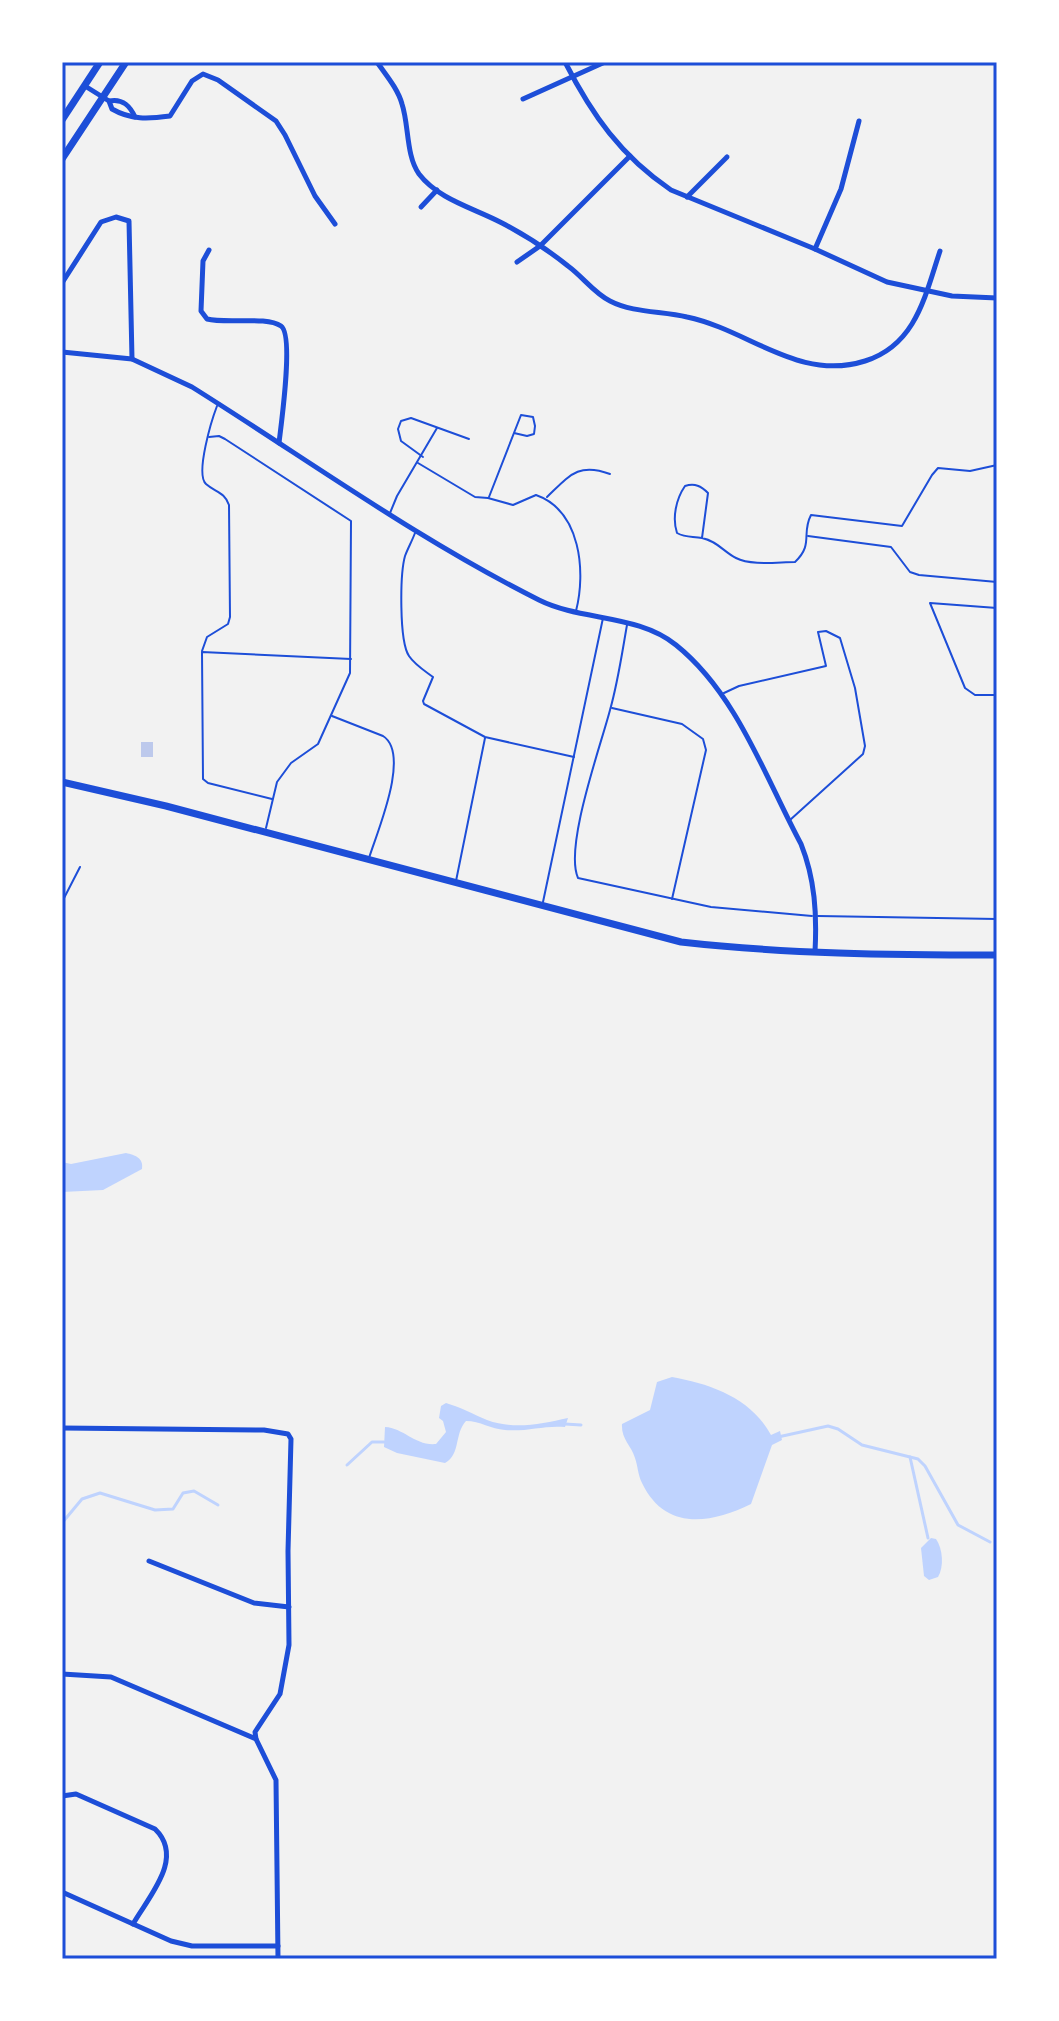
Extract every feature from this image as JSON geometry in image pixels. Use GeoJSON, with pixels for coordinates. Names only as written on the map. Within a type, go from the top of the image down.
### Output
{"type":"FeatureCollection","features":[{"type":"Feature","properties":{"kind":"main road"},"geometry":{"type":"LineString","coordinates":[[62,120],[100,62]]}},
{"type":"Feature","properties":{"kind":"main road"},"geometry":{"type":"LineString","coordinates":[[62,159],[106,99],[126,62]]}},
{"type":"Feature","properties":{"kind":"main road"},"geometry":{"type":"LineString","coordinates":[[62,782],[681,942],[815,953],[997,955]]}},
{"type":"Feature","properties":{"kind":"street"},"geometry":{"type":"LineString","coordinates":[[377,62],[402,100],[413,162],[418,173],[449,198],[503,223],[540,246],[612,302],[689,317],[792,360],[821,368],[866,361],[897,344],[914,324],[940,251]]}},
{"type":"Feature","properties":{"kind":"street"},"geometry":{"type":"LineString","coordinates":[[565,62],[596,118],[630,156],[671,190],[887,282],[926,292],[997,298]]}},
{"type":"Feature","properties":{"kind":"street"},"geometry":{"type":"LineString","coordinates":[[523,99],[605,62]]}},
{"type":"Feature","properties":{"kind":"street"},"geometry":{"type":"LineString","coordinates":[[85,86],[106,99],[112,109],[126,118],[150,119],[170,116],[192,81],[203,74],[218,80],[276,121],[315,196],[335,224]]}},
{"type":"Feature","properties":{"kind":"street"},"geometry":{"type":"LineString","coordinates":[[106,99],[117,99],[130,106],[135,117]]}},
{"type":"Feature","properties":{"kind":"street"},"geometry":{"type":"LineString","coordinates":[[815,249],[841,189],[859,121]]}},
{"type":"Feature","properties":{"kind":"street"},"geometry":{"type":"LineString","coordinates":[[517,262],[540,246],[630,156]]}},
{"type":"Feature","properties":{"kind":"street"},"geometry":{"type":"LineString","coordinates":[[687,197],[727,157]]}},
{"type":"Feature","properties":{"kind":"street"},"geometry":{"type":"LineString","coordinates":[[421,207],[437,190]]}},
{"type":"Feature","properties":{"kind":"street"},"geometry":{"type":"LineString","coordinates":[[62,283],[101,222],[116,217],[129,221],[132,359]]}},
{"type":"Feature","properties":{"kind":"street"},"geometry":{"type":"LineString","coordinates":[[209,250],[203,261],[201,311],[207,319],[266,323],[280,326],[285,332],[287,370],[279,443]]}},
{"type":"Feature","properties":{"kind":"street"},"geometry":{"type":"LineString","coordinates":[[62,352],[132,359],[192,387],[415,533],[540,600],[576,612],[628,623],[674,643],[701,669],[721,695],[761,765],[810,867],[816,916],[815,953]]}},
{"type":"Feature","properties":{"kind":"street"},"geometry":{"type":"LineString","coordinates":[[62,1428],[189,1428],[286,1433],[291,1439],[289,1645],[284,1685],[272,1710],[255,1732],[276,1780],[278,1959]]}},
{"type":"Feature","properties":{"kind":"street"},"geometry":{"type":"LineString","coordinates":[[149,1561],[254,1603],[289,1607]]}},
{"type":"Feature","properties":{"kind":"street"},"geometry":{"type":"LineString","coordinates":[[62,1674],[111,1677],[256,1739]]}},
{"type":"Feature","properties":{"kind":"street"},"geometry":{"type":"LineString","coordinates":[[62,1796],[76,1794],[155,1829],[162,1836],[167,1850],[167,1866],[133,1924]]}},
{"type":"Feature","properties":{"kind":"street"},"geometry":{"type":"LineString","coordinates":[[62,1892],[171,1941],[192,1946],[278,1946]]}},
{"type":"Feature","properties":{"kind":"lane"},"geometry":{"type":"LineString","coordinates":[[218,404],[207,439],[203,481],[227,498],[229,505],[230,617],[228,624],[207,637],[202,652],[202,776],[208,783],[273,799]]}},
{"type":"Feature","properties":{"kind":"lane"},"geometry":{"type":"LineString","coordinates":[[488,498],[521,415],[533,417],[534,434],[514,433]]}},
{"type":"Feature","properties":{"kind":"lane"},"geometry":{"type":"LineString","coordinates":[[423,457],[401,441],[398,429],[401,421],[411,418],[469,439]]}},
{"type":"Feature","properties":{"kind":"lane"},"geometry":{"type":"LineString","coordinates":[[389,515],[438,427]]}},
{"type":"Feature","properties":{"kind":"lane"},"geometry":{"type":"LineString","coordinates":[[209,437],[225,439],[351,521],[350,673],[318,744],[281,774],[264,833]]}},
{"type":"Feature","properties":{"kind":"lane"},"geometry":{"type":"LineString","coordinates":[[418,463],[475,497],[513,505],[536,495],[547,498],[559,509],[577,544],[581,592],[576,612]]}},
{"type":"Feature","properties":{"kind":"lane"},"geometry":{"type":"LineString","coordinates":[[702,538],[708,493],[693,484],[685,486],[679,495],[674,524],[677,533],[719,545],[743,562],[795,562],[804,553],[807,520],[815,514],[902,526],[938,468],[970,471],[997,465]]}},
{"type":"Feature","properties":{"kind":"lane"},"geometry":{"type":"LineString","coordinates":[[547,498],[580,470],[599,470],[610,474]]}},
{"type":"Feature","properties":{"kind":"lane"},"geometry":{"type":"LineString","coordinates":[[415,533],[405,556],[403,570],[403,630],[404,646],[409,656],[433,677],[423,703],[485,737],[574,757]]}},
{"type":"Feature","properties":{"kind":"lane"},"geometry":{"type":"LineString","coordinates":[[807,536],[891,547],[910,572],[919,575],[997,582]]}},
{"type":"Feature","properties":{"kind":"lane"},"geometry":{"type":"LineString","coordinates":[[997,608],[930,603],[965,688],[975,695],[997,695]]}},
{"type":"Feature","properties":{"kind":"lane"},"geometry":{"type":"LineString","coordinates":[[542,907],[603,617]]}},
{"type":"Feature","properties":{"kind":"lane"},"geometry":{"type":"LineString","coordinates":[[628,623],[611,707],[577,841],[575,872],[578,878],[711,907],[816,916],[997,919]]}},
{"type":"Feature","properties":{"kind":"lane"},"geometry":{"type":"LineString","coordinates":[[721,695],[739,686],[826,666],[818,632],[826,631],[840,638],[855,688],[865,746],[863,754],[789,821]]}},
{"type":"Feature","properties":{"kind":"lane"},"geometry":{"type":"LineString","coordinates":[[202,652],[351,659]]}},
{"type":"Feature","properties":{"kind":"lane"},"geometry":{"type":"LineString","coordinates":[[611,707],[682,724],[703,739],[706,750],[672,900]]}},
{"type":"Feature","properties":{"kind":"lane"},"geometry":{"type":"LineString","coordinates":[[330,715],[389,740],[394,749],[392,781],[369,859]]}},
{"type":"Feature","properties":{"kind":"lane"},"geometry":{"type":"LineString","coordinates":[[455,884],[485,737]]}},
{"type":"Feature","properties":{"kind":"lane"},"geometry":{"type":"LineString","coordinates":[[62,902],[80,867]]}},
{"type":"Feature","properties":{"kind":"water"},"geometry":{"type":"Polygon","coordinates":[[[126,1153],[140,1160],[142,1169],[103,1190],[62,1192],[62,1162],[71,1164],[126,1153]]]}},
{"type":"Feature","properties":{"kind":"water"},"geometry":{"type":"Polygon","coordinates":[[[672,1377],[729,1395],[753,1411],[771,1435],[780,1431],[782,1440],[772,1445],[751,1504],[720,1516],[690,1519],[676,1516],[652,1499],[641,1480],[622,1424],[650,1410],[657,1382],[672,1377]]]}},
{"type":"Feature","properties":{"kind":"water"},"geometry":{"type":"Polygon","coordinates":[[[446,1403],[507,1425],[538,1424],[568,1418],[565,1427],[513,1430],[466,1421],[456,1449],[445,1463],[397,1453],[384,1447],[385,1427],[422,1442],[436,1444],[446,1432],[439,1418],[441,1406],[446,1403]]]}},
{"type":"Feature","properties":{"kind":"water"},"geometry":{"type":"Polygon","coordinates":[[[931,1538],[938,1543],[942,1563],[938,1577],[929,1580],[924,1576],[921,1548],[931,1538]]]}},
{"type":"Feature","properties":{"kind":"building"},"geometry":{"type":"Polygon","coordinates":[[[141,742],[153,742],[153,757],[141,757],[141,742]]]}},
{"type":"Feature","properties":{"kind":"waterway"},"geometry":{"type":"LineString","coordinates":[[565,1424],[581,1425]]}},
{"type":"Feature","properties":{"kind":"waterway"},"geometry":{"type":"LineString","coordinates":[[778,1437],[828,1426],[862,1445],[918,1459],[958,1525],[990,1542]]}},
{"type":"Feature","properties":{"kind":"waterway"},"geometry":{"type":"LineString","coordinates":[[347,1465],[372,1442],[384,1442]]}},
{"type":"Feature","properties":{"kind":"waterway"},"geometry":{"type":"LineString","coordinates":[[910,1457],[928,1538]]}},
{"type":"Feature","properties":{"kind":"waterway"},"geometry":{"type":"LineString","coordinates":[[62,1523],[82,1499],[100,1493],[155,1510],[173,1509],[183,1493],[194,1491],[218,1505]]}}]}
